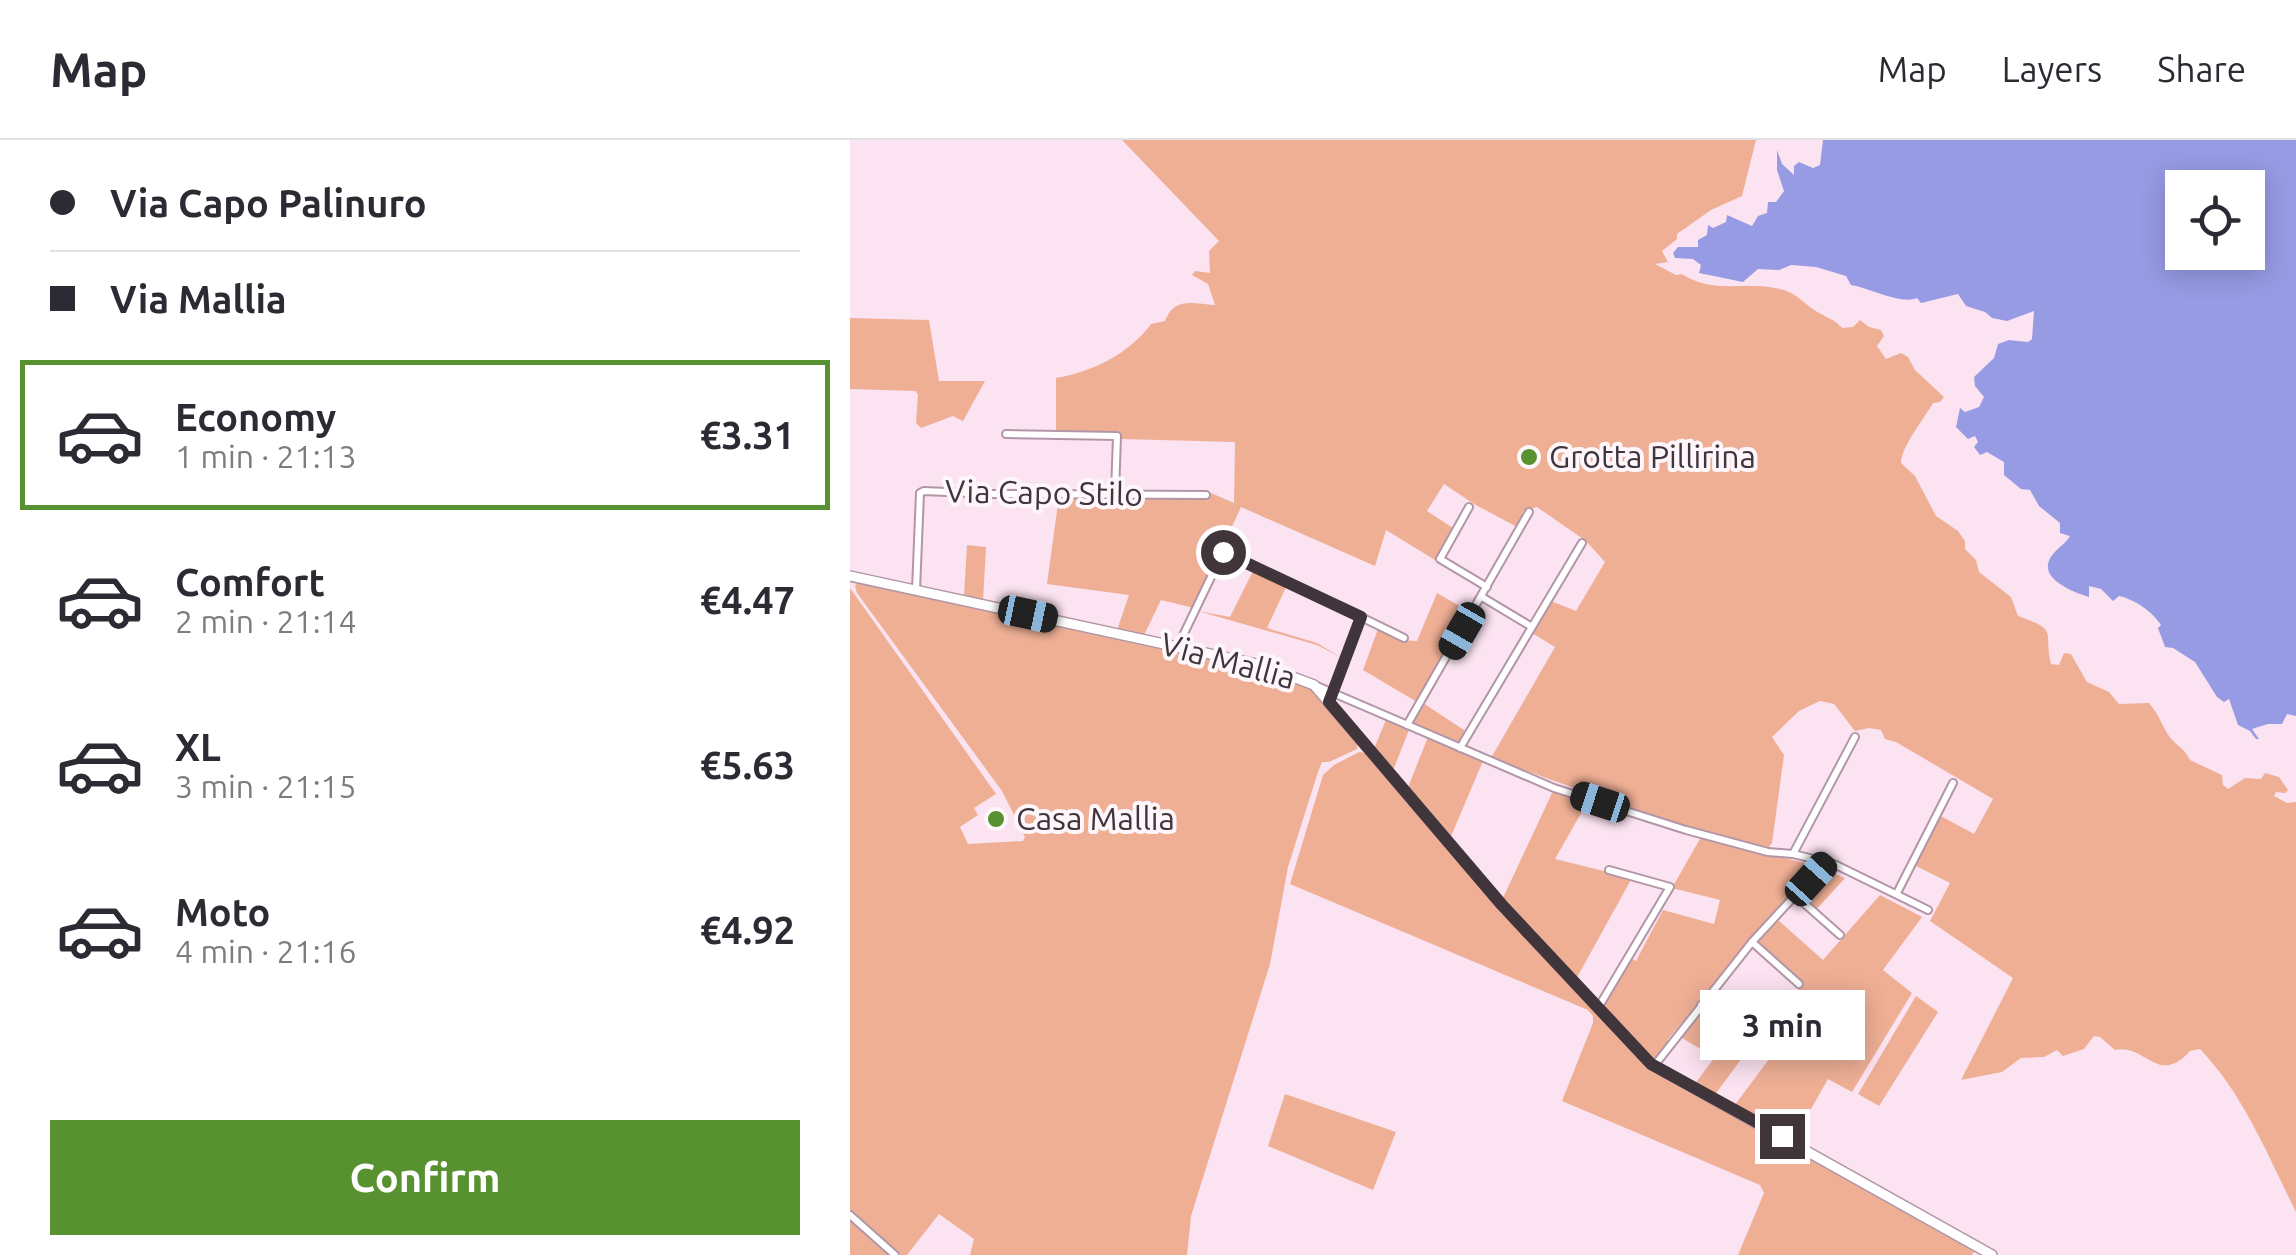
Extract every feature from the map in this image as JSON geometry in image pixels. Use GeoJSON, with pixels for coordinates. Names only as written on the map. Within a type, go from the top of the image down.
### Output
{"type":"FeatureCollection","features":[{"type":"Feature","properties":{"kind":"street"},"geometry":{"type":"LineString","coordinates":[[1006,434],[1117,436],[1115,494]]}},
{"type":"Feature","properties":{"kind":"street","name":"Via Capo Stilo"},"geometry":{"type":"LineString","coordinates":[[916,590],[920,493],[924,490],[1206,495]]}},
{"type":"Feature","properties":{"kind":"street"},"geometry":{"type":"LineString","coordinates":[[1468,506],[1440,559],[1488,587]]}},
{"type":"Feature","properties":{"kind":"street"},"geometry":{"type":"LineString","coordinates":[[1407,725],[1529,512]]}},
{"type":"Feature","properties":{"kind":"street"},"geometry":{"type":"LineString","coordinates":[[1460,748],[1582,542]]}},
{"type":"Feature","properties":{"kind":"street"},"geometry":{"type":"LineString","coordinates":[[1178,646],[1223,552],[1404,638]]}},
{"type":"Feature","properties":{"kind":"street","name":"Via Mallia"},"geometry":{"type":"LineString","coordinates":[[850,576],[1261,665],[1314,685],[1331,697],[1448,844],[1596,1009],[1654,1066],[1977,1252],[1992,1255]]}},
{"type":"Feature","properties":{"kind":"street"},"geometry":{"type":"LineString","coordinates":[[1482,597],[1532,627]]}},
{"type":"Feature","properties":{"kind":"street"},"geometry":{"type":"LineString","coordinates":[[1361,617],[1331,697],[1554,788],[1686,830],[1768,852],[1826,862],[1928,910]]}},
{"type":"Feature","properties":{"kind":"street"},"geometry":{"type":"LineString","coordinates":[[1794,854],[1855,737]]}},
{"type":"Feature","properties":{"kind":"street"},"geometry":{"type":"LineString","coordinates":[[1897,893],[1953,783]]}},
{"type":"Feature","properties":{"kind":"street"},"geometry":{"type":"LineString","coordinates":[[1654,1066],[1752,942],[1826,862]]}},
{"type":"Feature","properties":{"kind":"street"},"geometry":{"type":"LineString","coordinates":[[1596,1009],[1668,885],[1609,870]]}},
{"type":"Feature","properties":{"kind":"street"},"geometry":{"type":"LineString","coordinates":[[1796,896],[1840,935]]}},
{"type":"Feature","properties":{"kind":"street"},"geometry":{"type":"LineString","coordinates":[[1752,942],[1799,984]]}},
{"type":"Feature","properties":{"kind":"street"},"geometry":{"type":"LineString","coordinates":[[1700,1006],[1754,1035]]}},
{"type":"Feature","properties":{"kind":"street"},"geometry":{"type":"LineString","coordinates":[[850,1216],[895,1255]]}},
{"type":"Feature","properties":{"kind":"shaded area"},"geometry":{"type":"Polygon","coordinates":[[[1122,140],[1756,140],[1742,196],[1711,210],[1677,234],[1677,239],[1662,251],[1668,262],[1655,264],[1705,284],[1783,290],[1842,328],[1853,327],[1860,320],[1881,330],[1884,336],[1877,346],[1886,359],[1901,353],[1908,357],[1915,370],[1944,397],[1933,403],[1909,441],[1901,463],[1915,476],[1936,516],[1958,531],[1979,572],[2011,597],[2018,616],[2045,629],[2051,664],[2059,665],[2064,653],[2071,654],[2087,682],[2109,692],[2119,704],[2149,703],[2190,760],[2222,775],[2223,785],[2228,789],[2245,778],[2261,779],[2265,773],[2279,777],[2288,790],[2274,796],[2287,803],[2296,802],[2296,1212],[2242,1106],[2200,1049],[2169,1065],[2160,1065],[2135,1052],[2115,1050],[2094,1036],[2084,1049],[2063,1056],[2057,1050],[2044,1057],[2021,1058],[2002,1072],[1961,1080],[2013,978],[1930,921],[1950,883],[1914,865],[1939,815],[1974,834],[1993,799],[1885,739],[1881,730],[1855,731],[1834,704],[1820,701],[1799,711],[1772,737],[1784,755],[1772,843],[1767,849],[1660,819],[1491,758],[1555,647],[1532,633],[1551,601],[1576,611],[1605,562],[1586,541],[1537,507],[1523,511],[1519,528],[1444,484],[1427,511],[1453,528],[1435,560],[1386,530],[1375,566],[1241,507],[1194,608],[1161,600],[1144,635],[1117,630],[1129,595],[1047,584],[1059,496],[1205,498],[1211,493],[1234,503],[1235,442],[1122,439],[1117,433],[1056,432],[1056,378],[1109,360],[1151,324],[1165,321],[1179,305],[1215,305],[1208,284],[1192,275],[1195,271],[1210,273],[1209,251],[1219,241],[1122,140]]]}},
{"type":"Feature","properties":{"kind":"shaded area"},"geometry":{"type":"Polygon","coordinates":[[[850,318],[929,320],[939,381],[985,381],[963,421],[953,416],[921,428],[916,423],[915,391],[850,389],[850,318]]]}},
{"type":"Feature","properties":{"kind":"shaded area"},"geometry":{"type":"Polygon","coordinates":[[[967,545],[986,547],[983,601],[964,596],[967,545]]]}},
{"type":"Feature","properties":{"kind":"shaded area"},"geometry":{"type":"Polygon","coordinates":[[[1254,569],[1287,585],[1267,628],[1317,643],[1342,658],[1317,645],[1198,611],[1230,617],[1254,569]]]}},
{"type":"Feature","properties":{"kind":"shaded area"},"geometry":{"type":"Polygon","coordinates":[[[859,580],[1271,671],[1313,689],[1358,740],[1357,749],[1322,762],[1318,772],[1288,867],[1270,964],[1191,1216],[1187,1255],[970,1255],[974,1239],[939,1214],[907,1255],[901,1255],[850,1211],[850,588],[996,794],[974,808],[978,815],[960,827],[968,844],[1023,841],[1025,837],[1002,791],[857,593],[855,586],[859,580]]]}},
{"type":"Feature","properties":{"kind":"shaded area"},"geometry":{"type":"Polygon","coordinates":[[[1437,593],[1470,612],[1417,702],[1363,670],[1378,629],[1401,640],[1417,641],[1437,593]]]}},
{"type":"Feature","properties":{"kind":"shaded area"},"geometry":{"type":"Polygon","coordinates":[[[1423,703],[1467,732],[1459,744],[1416,725],[1413,720],[1423,703]]]}},
{"type":"Feature","properties":{"kind":"shaded area"},"geometry":{"type":"Polygon","coordinates":[[[1386,720],[1409,730],[1392,773],[1373,751],[1386,720]]]}},
{"type":"Feature","properties":{"kind":"shaded area"},"geometry":{"type":"Polygon","coordinates":[[[1428,737],[1483,761],[1449,841],[1407,790],[1428,737]]]}},
{"type":"Feature","properties":{"kind":"shaded area"},"geometry":{"type":"Polygon","coordinates":[[[1359,752],[1368,753],[1598,1015],[1640,1057],[1975,1249],[1972,1255],[1738,1255],[1764,1193],[1760,1185],[1562,1101],[1593,1023],[1588,1010],[1290,884],[1323,775],[1359,752]]]}},
{"type":"Feature","properties":{"kind":"shaded area"},"geometry":{"type":"Polygon","coordinates":[[[1553,791],[1588,801],[1555,859],[1632,878],[1575,981],[1502,900],[1553,791]]]}},
{"type":"Feature","properties":{"kind":"shaded area"},"geometry":{"type":"Polygon","coordinates":[[[1701,837],[1817,866],[1668,1039],[1654,1062],[1600,1009],[1630,958],[1636,961],[1663,910],[1714,924],[1720,900],[1672,888],[1701,837]]]}},
{"type":"Feature","properties":{"kind":"shaded area"},"geometry":{"type":"Polygon","coordinates":[[[1823,869],[1845,878],[1815,911],[1799,896],[1823,869]]]}},
{"type":"Feature","properties":{"kind":"shaded area"},"geometry":{"type":"Polygon","coordinates":[[[1880,895],[1922,917],[1883,970],[1912,993],[1852,1092],[1828,1079],[1794,1139],[1734,1106],[1775,1051],[1756,1039],[1714,1096],[1694,1085],[1715,1057],[1680,1037],[1700,1010],[1756,1038],[1803,984],[1757,943],[1777,919],[1823,960],[1880,895]]]}},
{"type":"Feature","properties":{"kind":"shaded area"},"geometry":{"type":"Polygon","coordinates":[[[1916,996],[1938,1012],[1879,1106],[1858,1094],[1916,996]]]}},
{"type":"Feature","properties":{"kind":"shaded area"},"geometry":{"type":"Polygon","coordinates":[[[1285,1094],[1396,1132],[1373,1190],[1268,1146],[1285,1094]]]}},
{"type":"Feature","properties":{"kind":"shaded area"},"geometry":{"type":"Polygon","coordinates":[[[850,1221],[888,1255],[850,1255],[850,1221]]]}},
{"type":"Feature","properties":{"kind":"water"},"geometry":{"type":"Polygon","coordinates":[[[1823,140],[2296,140],[2296,716],[2287,714],[2282,724],[2252,729],[2256,739],[2238,725],[2229,699],[2224,702],[2217,697],[2195,662],[2165,647],[2158,628],[2161,625],[2148,611],[2119,596],[2113,601],[2101,589],[2089,586],[2089,597],[2082,595],[2058,582],[2048,570],[2053,554],[2070,536],[2060,533],[2060,523],[2039,506],[2030,490],[2021,489],[2004,475],[2004,462],[1987,452],[1980,455],[1974,447],[1978,442],[1975,436],[1968,439],[1956,427],[1960,408],[1965,412],[1979,407],[1984,397],[1975,386],[1974,377],[1994,358],[1998,344],[2032,339],[2034,311],[2007,321],[1966,306],[1958,294],[1921,303],[1917,298],[1894,298],[1851,285],[1846,276],[1816,267],[1758,269],[1743,282],[1699,273],[1701,265],[1693,259],[1675,258],[1673,253],[1678,247],[1698,247],[1698,240],[1707,235],[1708,225],[1713,228],[1726,222],[1727,215],[1752,226],[1758,216],[1767,213],[1768,202],[1776,202],[1784,191],[1777,170],[1777,150],[1782,164],[1794,175],[1794,166],[1799,162],[1813,168],[1820,165],[1823,140]]]}},
{"type":"Feature","properties":{"kind":"place","name":"Grotta Pillirina"},"geometry":{"type":"Point","coordinates":[1529,457]}},
{"type":"Feature","properties":{"kind":"place","name":"Casa Mallia"},"geometry":{"type":"Point","coordinates":[996,819]}},
{"type":"Feature","properties":{"kind":"route"},"geometry":{"type":"LineString","coordinates":[[1223,552],[1361,617],[1329,702],[1502,905],[1651,1064],[1782,1136]]}}]}
